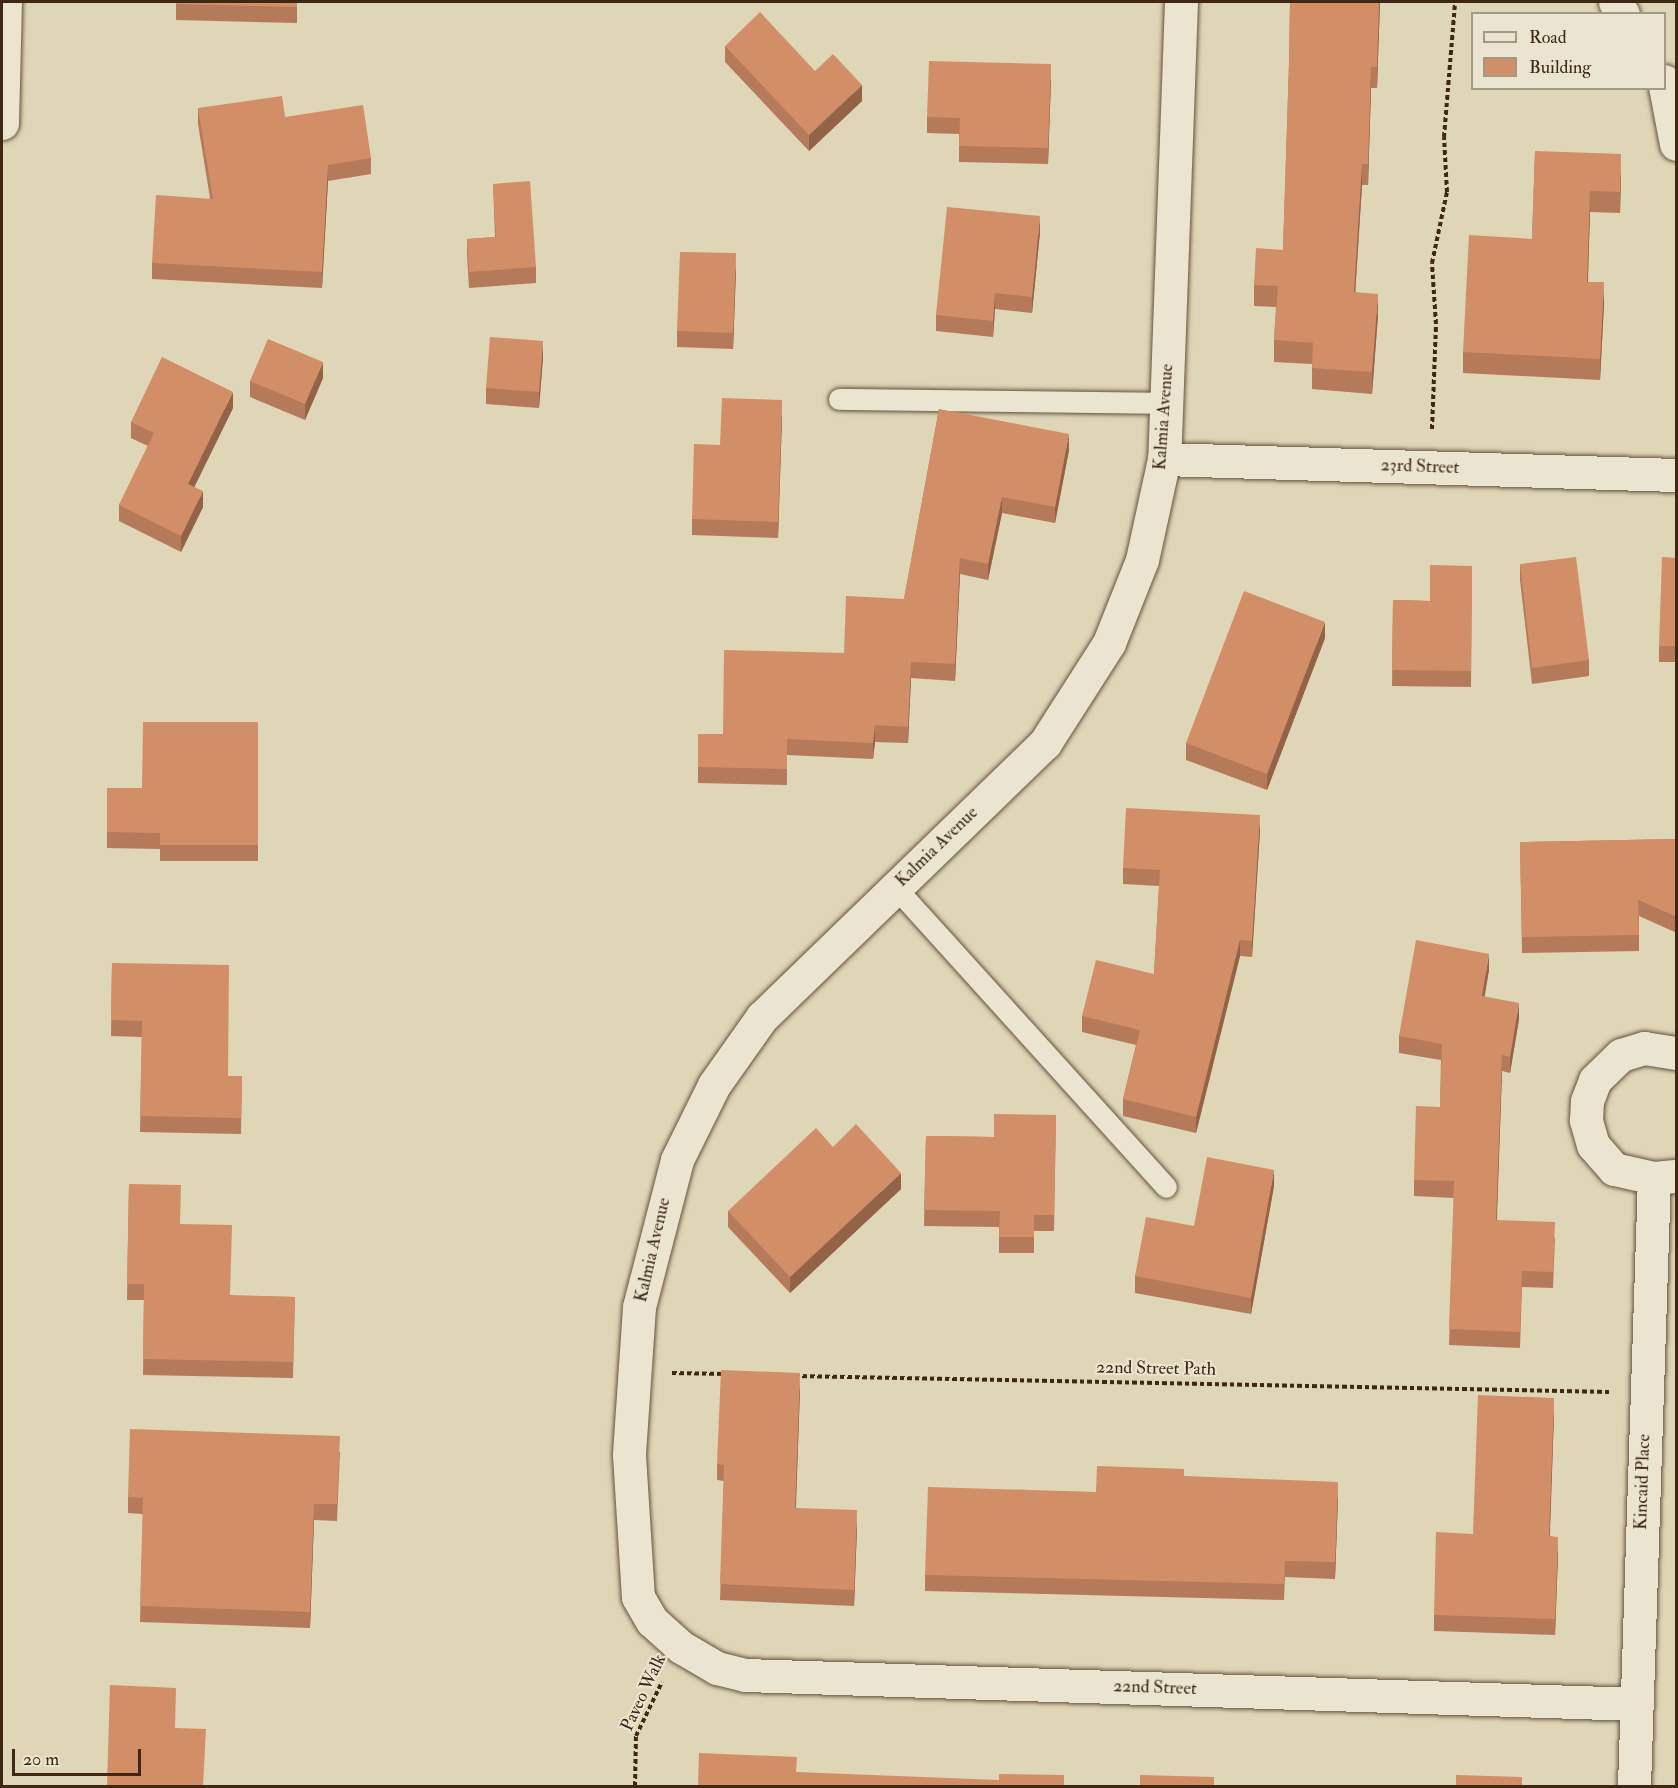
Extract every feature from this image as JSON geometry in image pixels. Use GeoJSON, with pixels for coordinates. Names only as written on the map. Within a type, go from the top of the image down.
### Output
{"type":"FeatureCollection","features":[{"type":"Feature","properties":{"kind":"street"},"geometry":{"type":"LineString","coordinates":[[2,123],[5,2]]}},
{"type":"Feature","properties":{"kind":"street","name":"Kalmia Avenue"},"geometry":{"type":"LineString","coordinates":[[681,1647],[652,1621],[638,1597],[629,1455],[639,1307],[665,1195],[677,1160],[714,1085],[762,1017],[1045,743],[1063,720],[1109,643],[1142,561],[1164,459],[1181,2]]}},
{"type":"Feature","properties":{"kind":"street"},"geometry":{"type":"LineString","coordinates":[[1666,86],[1677,144]]}},
{"type":"Feature","properties":{"kind":"street","name":"23rd Street"},"geometry":{"type":"LineString","coordinates":[[1164,459],[1677,475]]}},
{"type":"Feature","properties":{"kind":"street","name":"Kincaid Place"},"geometry":{"type":"LineString","coordinates":[[1634,1786],[1647,1392],[1665,1177],[1614,1169],[1593,1145],[1586,1120],[1587,1101],[1603,1070],[1621,1055],[1644,1048],[1677,1053]]}},
{"type":"Feature","properties":{"kind":"street","name":"22nd Street"},"geometry":{"type":"LineString","coordinates":[[681,1647],[717,1668],[745,1675],[1636,1704]]}},
{"type":"Feature","properties":{"kind":"lane"},"geometry":{"type":"LineString","coordinates":[[839,399],[1166,404]]}},
{"type":"Feature","properties":{"kind":"lane"},"geometry":{"type":"LineString","coordinates":[[896,888],[1166,1187]]}},
{"type":"Feature","properties":{"kind":"path"},"geometry":{"type":"LineString","coordinates":[[1432,432],[1436,324],[1432,263],[1447,192],[1444,137],[1455,2]]}},
{"type":"Feature","properties":{"kind":"path"},"geometry":{"type":"LineString","coordinates":[[634,1372],[728,1374]]}},
{"type":"Feature","properties":{"kind":"path","name":"22nd Street Path"},"geometry":{"type":"LineString","coordinates":[[786,1375],[1647,1392]]}},
{"type":"Feature","properties":{"kind":"path","name":"Paveo Walk"},"geometry":{"type":"LineString","coordinates":[[634,1786],[636,1736],[681,1647]]}},
{"type":"Feature","properties":{"kind":"building"},"geometry":{"type":"Polygon","coordinates":[[[176,2],[297,2],[297,7],[176,4],[176,2]]]}},
{"type":"Feature","properties":{"kind":"building"},"geometry":{"type":"Polygon","coordinates":[[[1290,2],[1379,2],[1377,67],[1371,67],[1368,164],[1362,164],[1354,292],[1378,294],[1372,372],[1312,368],[1313,343],[1274,340],[1278,286],[1254,285],[1256,248],[1283,250],[1290,2]]]}},
{"type":"Feature","properties":{"kind":"building"},"geometry":{"type":"Polygon","coordinates":[[[760,12],[815,71],[833,54],[862,85],[809,135],[725,46],[760,12]]]}},
{"type":"Feature","properties":{"kind":"building"},"geometry":{"type":"Polygon","coordinates":[[[929,61],[1051,64],[1048,148],[959,146],[960,118],[927,117],[929,61]]]}},
{"type":"Feature","properties":{"kind":"building"},"geometry":{"type":"Polygon","coordinates":[[[282,96],[285,117],[363,105],[371,158],[328,165],[322,272],[152,263],[156,195],[213,199],[198,108],[282,96]]]}},
{"type":"Feature","properties":{"kind":"building"},"geometry":{"type":"Polygon","coordinates":[[[1535,151],[1621,154],[1620,192],[1590,191],[1587,282],[1604,282],[1600,359],[1463,352],[1469,235],[1532,239],[1535,151]]]}},
{"type":"Feature","properties":{"kind":"building"},"geometry":{"type":"Polygon","coordinates":[[[530,181],[536,267],[469,272],[467,239],[496,237],[493,184],[530,181]]]}},
{"type":"Feature","properties":{"kind":"building"},"geometry":{"type":"Polygon","coordinates":[[[947,207],[1040,216],[1032,297],[995,293],[993,321],[936,315],[947,207]]]}},
{"type":"Feature","properties":{"kind":"building"},"geometry":{"type":"Polygon","coordinates":[[[680,252],[736,253],[733,333],[677,331],[680,252]]]}},
{"type":"Feature","properties":{"kind":"building"},"geometry":{"type":"Polygon","coordinates":[[[490,337],[543,341],[539,392],[486,388],[490,337]]]}},
{"type":"Feature","properties":{"kind":"building"},"geometry":{"type":"Polygon","coordinates":[[[268,339],[323,362],[305,404],[250,381],[268,339]]]}},
{"type":"Feature","properties":{"kind":"building"},"geometry":{"type":"Polygon","coordinates":[[[162,357],[233,392],[188,484],[203,491],[181,536],[119,505],[154,433],[131,422],[162,357]]]}},
{"type":"Feature","properties":{"kind":"building"},"geometry":{"type":"Polygon","coordinates":[[[722,398],[782,400],[778,522],[692,519],[694,444],[720,445],[722,398]]]}},
{"type":"Feature","properties":{"kind":"building"},"geometry":{"type":"Polygon","coordinates":[[[939,409],[1069,434],[1055,507],[1002,497],[988,564],[960,558],[955,664],[911,662],[908,727],[875,725],[873,743],[787,739],[787,769],[698,767],[698,734],[723,734],[724,650],[844,653],[846,596],[904,599],[939,409]]]}},
{"type":"Feature","properties":{"kind":"building"},"geometry":{"type":"Polygon","coordinates":[[[1576,557],[1589,660],[1532,668],[1520,564],[1576,557]]]}},
{"type":"Feature","properties":{"kind":"building"},"geometry":{"type":"Polygon","coordinates":[[[1662,557],[1677,558],[1677,646],[1659,646],[1662,557]]]}},
{"type":"Feature","properties":{"kind":"building"},"geometry":{"type":"Polygon","coordinates":[[[1430,565],[1472,566],[1471,671],[1392,670],[1393,600],[1430,601],[1430,565]]]}},
{"type":"Feature","properties":{"kind":"building"},"geometry":{"type":"Polygon","coordinates":[[[1244,591],[1325,622],[1267,774],[1186,743],[1244,591]]]}},
{"type":"Feature","properties":{"kind":"building"},"geometry":{"type":"Polygon","coordinates":[[[143,722],[258,722],[258,845],[160,845],[160,833],[107,832],[107,788],[142,788],[143,722]]]}},
{"type":"Feature","properties":{"kind":"building"},"geometry":{"type":"Polygon","coordinates":[[[1126,808],[1260,815],[1252,941],[1240,940],[1196,1117],[1123,1099],[1140,1030],[1082,1016],[1096,960],[1154,974],[1160,870],[1123,868],[1126,808]]]}},
{"type":"Feature","properties":{"kind":"building"},"geometry":{"type":"Polygon","coordinates":[[[1677,839],[1677,917],[1638,900],[1639,935],[1522,937],[1520,842],[1677,839]]]}},
{"type":"Feature","properties":{"kind":"building"},"geometry":{"type":"Polygon","coordinates":[[[1416,940],[1489,954],[1482,996],[1519,1003],[1510,1057],[1502,1055],[1496,1220],[1555,1222],[1553,1272],[1522,1271],[1520,1332],[1449,1329],[1454,1181],[1414,1180],[1416,1106],[1440,1107],[1442,1044],[1399,1036],[1416,940]]]}},
{"type":"Feature","properties":{"kind":"building"},"geometry":{"type":"Polygon","coordinates":[[[112,963],[229,965],[228,1076],[242,1076],[241,1118],[140,1116],[142,1021],[111,1020],[112,963]]]}},
{"type":"Feature","properties":{"kind":"building"},"geometry":{"type":"Polygon","coordinates":[[[994,1114],[1056,1115],[1054,1215],[1034,1215],[1034,1237],[999,1237],[1000,1211],[924,1210],[926,1136],[994,1137],[994,1114]]]}},
{"type":"Feature","properties":{"kind":"building"},"geometry":{"type":"Polygon","coordinates":[[[856,1124],[901,1173],[790,1277],[728,1211],[816,1128],[833,1147],[856,1124]]]}},
{"type":"Feature","properties":{"kind":"building"},"geometry":{"type":"Polygon","coordinates":[[[1207,1157],[1274,1170],[1251,1298],[1135,1276],[1146,1217],[1194,1226],[1207,1157]]]}},
{"type":"Feature","properties":{"kind":"building"},"geometry":{"type":"Polygon","coordinates":[[[129,1184],[181,1185],[180,1224],[232,1225],[230,1295],[295,1297],[293,1362],[143,1359],[144,1284],[127,1284],[129,1184]]]}},
{"type":"Feature","properties":{"kind":"building"},"geometry":{"type":"Polygon","coordinates":[[[721,1370],[800,1373],[795,1508],[857,1510],[854,1590],[720,1584],[724,1465],[717,1464],[721,1370]]]}},
{"type":"Feature","properties":{"kind":"building"},"geometry":{"type":"Polygon","coordinates":[[[1478,1395],[1554,1398],[1549,1536],[1558,1537],[1555,1619],[1434,1615],[1436,1532],[1473,1534],[1478,1395]]]}},
{"type":"Feature","properties":{"kind":"building"},"geometry":{"type":"Polygon","coordinates":[[[130,1429],[340,1436],[337,1504],[314,1504],[310,1612],[140,1606],[143,1498],[128,1497],[130,1429]]]}},
{"type":"Feature","properties":{"kind":"building"},"geometry":{"type":"Polygon","coordinates":[[[1097,1466],[1184,1469],[1184,1476],[1338,1482],[1335,1562],[1285,1561],[1284,1584],[925,1575],[928,1487],[1096,1492],[1097,1466]]]}},
{"type":"Feature","properties":{"kind":"building"},"geometry":{"type":"Polygon","coordinates":[[[110,1685],[176,1688],[175,1728],[206,1729],[203,1786],[107,1786],[110,1685]]]}},
{"type":"Feature","properties":{"kind":"building"},"geometry":{"type":"Polygon","coordinates":[[[699,1753],[797,1757],[796,1772],[999,1780],[999,1774],[1064,1775],[1064,1786],[698,1786],[699,1753]]]}},
{"type":"Feature","properties":{"kind":"building"},"geometry":{"type":"Polygon","coordinates":[[[1140,1775],[1214,1777],[1214,1786],[1140,1786],[1140,1775]]]}},
{"type":"Feature","properties":{"kind":"building"},"geometry":{"type":"Polygon","coordinates":[[[1456,1775],[1522,1777],[1522,1786],[1456,1786],[1456,1775]]]}}]}
